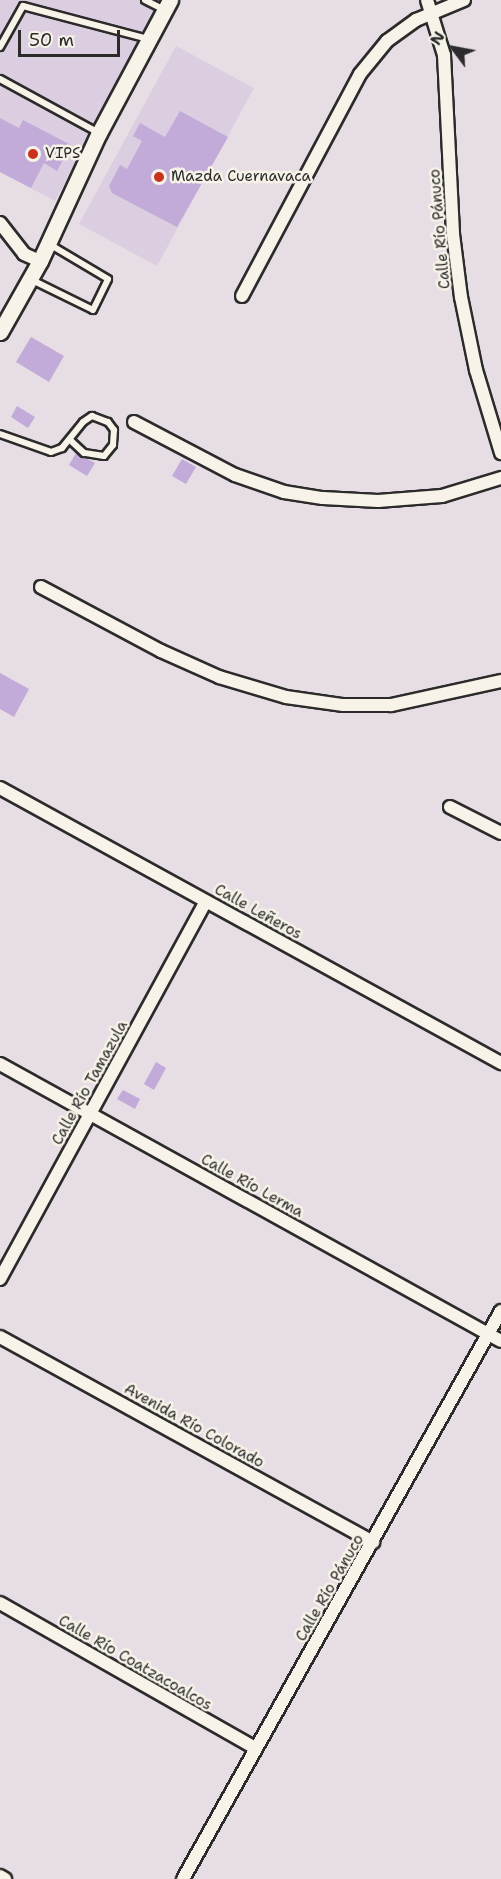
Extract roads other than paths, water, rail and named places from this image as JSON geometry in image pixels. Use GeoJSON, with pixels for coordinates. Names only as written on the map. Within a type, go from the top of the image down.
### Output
{"type":"FeatureCollection","features":[{"type":"Feature","properties":{"kind":"street","name":"Calle Río Pánuco"},"geometry":{"type":"LineString","coordinates":[[427,0],[444,55],[453,234],[461,297],[476,370],[501,453]]}},
{"type":"Feature","properties":{"kind":"street"},"geometry":{"type":"LineString","coordinates":[[242,296],[360,74],[387,41],[416,20],[464,0]]}},
{"type":"Feature","properties":{"kind":"street"},"geometry":{"type":"LineString","coordinates":[[2,323],[40,261],[99,133],[167,5]]}},
{"type":"Feature","properties":{"kind":"street"},"geometry":{"type":"LineString","coordinates":[[0,223],[24,254],[40,261]]}},
{"type":"Feature","properties":{"kind":"street"},"geometry":{"type":"LineString","coordinates":[[134,422],[235,475],[284,492],[323,498],[378,501],[442,496],[501,478]]}},
{"type":"Feature","properties":{"kind":"street"},"geometry":{"type":"LineString","coordinates":[[41,587],[161,651],[219,677],[286,697],[343,705],[391,705],[501,681]]}},
{"type":"Feature","properties":{"kind":"street","name":"Calle Leñeros"},"geometry":{"type":"LineString","coordinates":[[0,788],[501,1063]]}},
{"type":"Feature","properties":{"kind":"street"},"geometry":{"type":"LineString","coordinates":[[450,807],[501,833]]}},
{"type":"Feature","properties":{"kind":"street","name":"Calle Río Tamazula"},"geometry":{"type":"LineString","coordinates":[[0,1279],[206,901]]}},
{"type":"Feature","properties":{"kind":"street","name":"Calle Río Lerma"},"geometry":{"type":"LineString","coordinates":[[0,1065],[501,1341]]}},
{"type":"Feature","properties":{"kind":"street","name":"Calle Río Pánuco"},"geometry":{"type":"LineString","coordinates":[[183,1879],[501,1311]]}},
{"type":"Feature","properties":{"kind":"street","name":"Avenida Río Colorado"},"geometry":{"type":"LineString","coordinates":[[0,1337],[373,1542]]}},
{"type":"Feature","properties":{"kind":"street","name":"Calle Río Coatzacoalcos"},"geometry":{"type":"LineString","coordinates":[[0,1603],[255,1748]]}},
{"type":"Feature","properties":{"kind":"street"},"geometry":{"type":"LineString","coordinates":[[0,1876],[5,1879]]}},
{"type":"Feature","properties":{"kind":"lane"},"geometry":{"type":"LineString","coordinates":[[145,0],[167,5]]}},
{"type":"Feature","properties":{"kind":"lane"},"geometry":{"type":"LineString","coordinates":[[0,47],[23,6],[149,39]]}},
{"type":"Feature","properties":{"kind":"lane"},"geometry":{"type":"LineString","coordinates":[[0,79],[99,133]]}},
{"type":"Feature","properties":{"kind":"lane"},"geometry":{"type":"LineString","coordinates":[[30,279],[93,310],[108,279],[48,243]]}},
{"type":"Feature","properties":{"kind":"lane"},"geometry":{"type":"LineString","coordinates":[[0,434],[51,452],[70,440],[82,422],[92,417],[108,422],[114,430],[113,446],[104,456],[84,453],[70,440]]}},
{"type":"Feature","properties":{"kind":"place","name":"VIPS"},"geometry":{"type":"Point","coordinates":[33,154]}},
{"type":"Feature","properties":{"kind":"place","name":"Mazda Cuernavaca"},"geometry":{"type":"Point","coordinates":[159,177]}}]}
